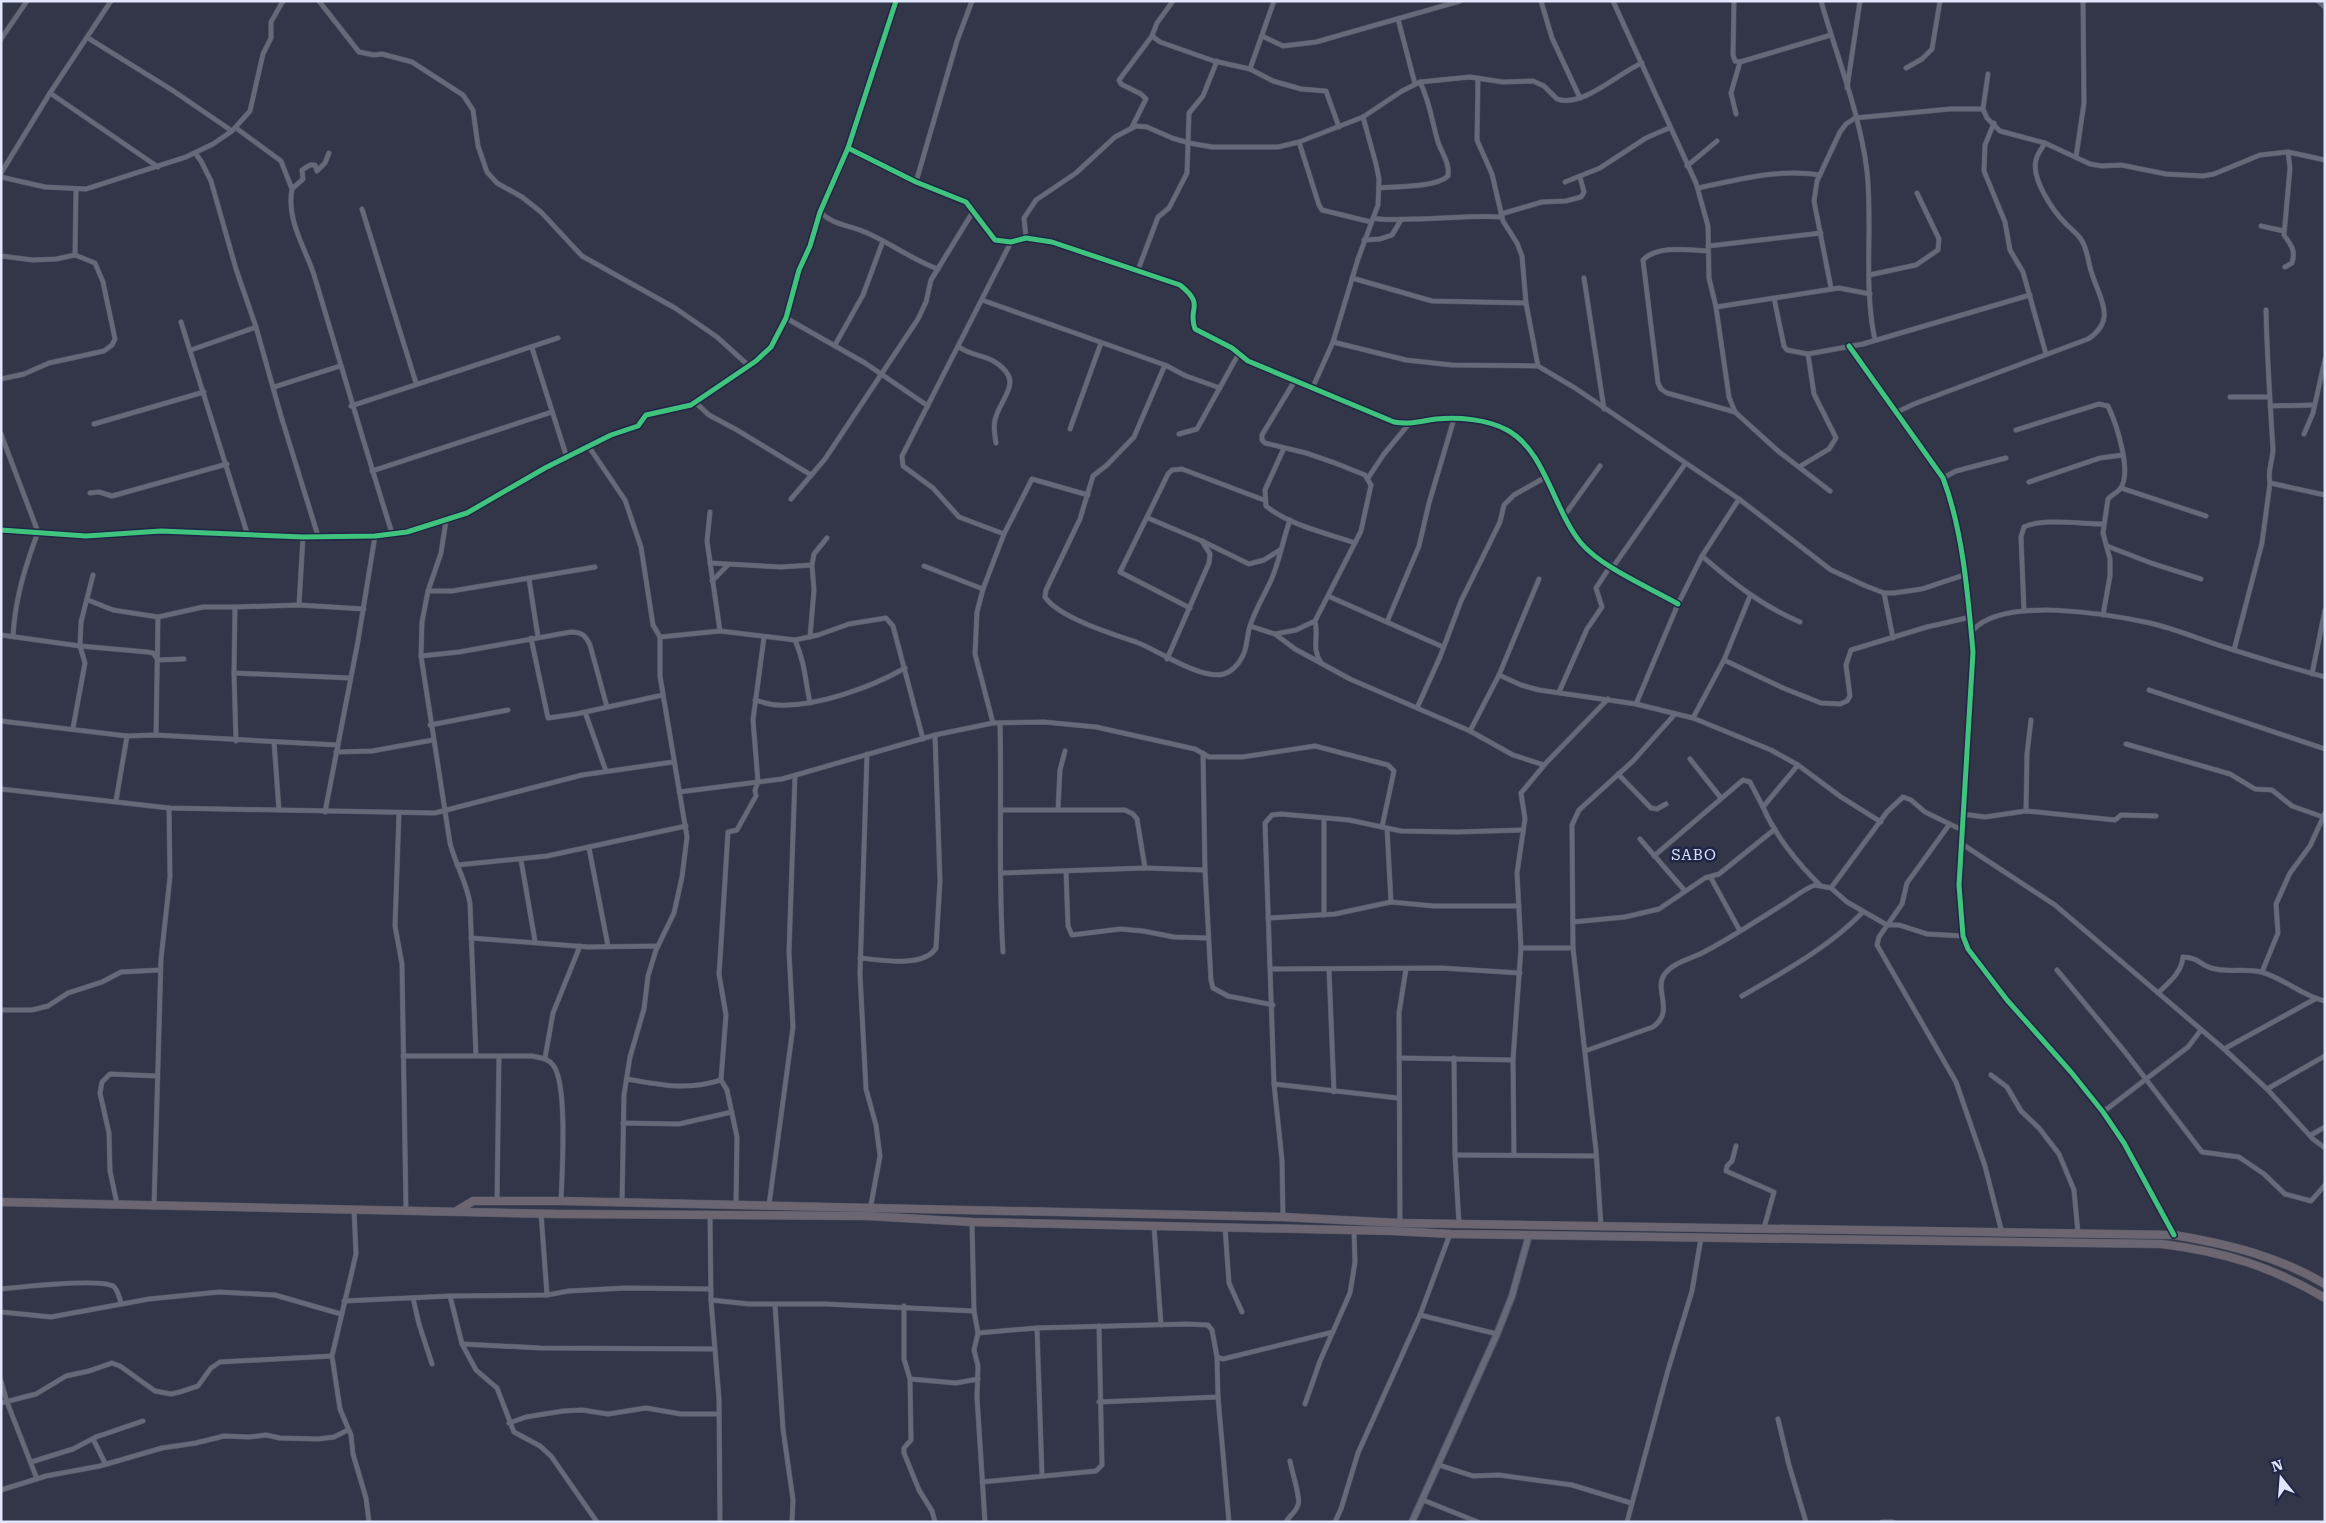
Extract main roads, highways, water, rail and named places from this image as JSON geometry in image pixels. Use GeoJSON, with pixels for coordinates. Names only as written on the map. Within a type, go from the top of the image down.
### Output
{"type":"FeatureCollection","features":[{"type":"Feature","properties":{"kind":"main road"},"geometry":{"type":"LineString","coordinates":[[458,1210],[473,1201],[561,1200],[1283,1217],[1400,1223],[2174,1235],[2205,1240],[2264,1255],[2293,1266],[2325,1284]]}},
{"type":"Feature","properties":{"kind":"main road"},"geometry":{"type":"LineString","coordinates":[[1,1202],[406,1211],[458,1210],[541,1213],[868,1216],[972,1222],[1354,1230],[1450,1234],[2162,1244],[2195,1248],[2248,1261],[2298,1282],[2325,1298]]}},
{"type":"Feature","properties":{"kind":"district","name":"SABO"},"geometry":{"type":"Point","coordinates":[1694,855]}}]}
